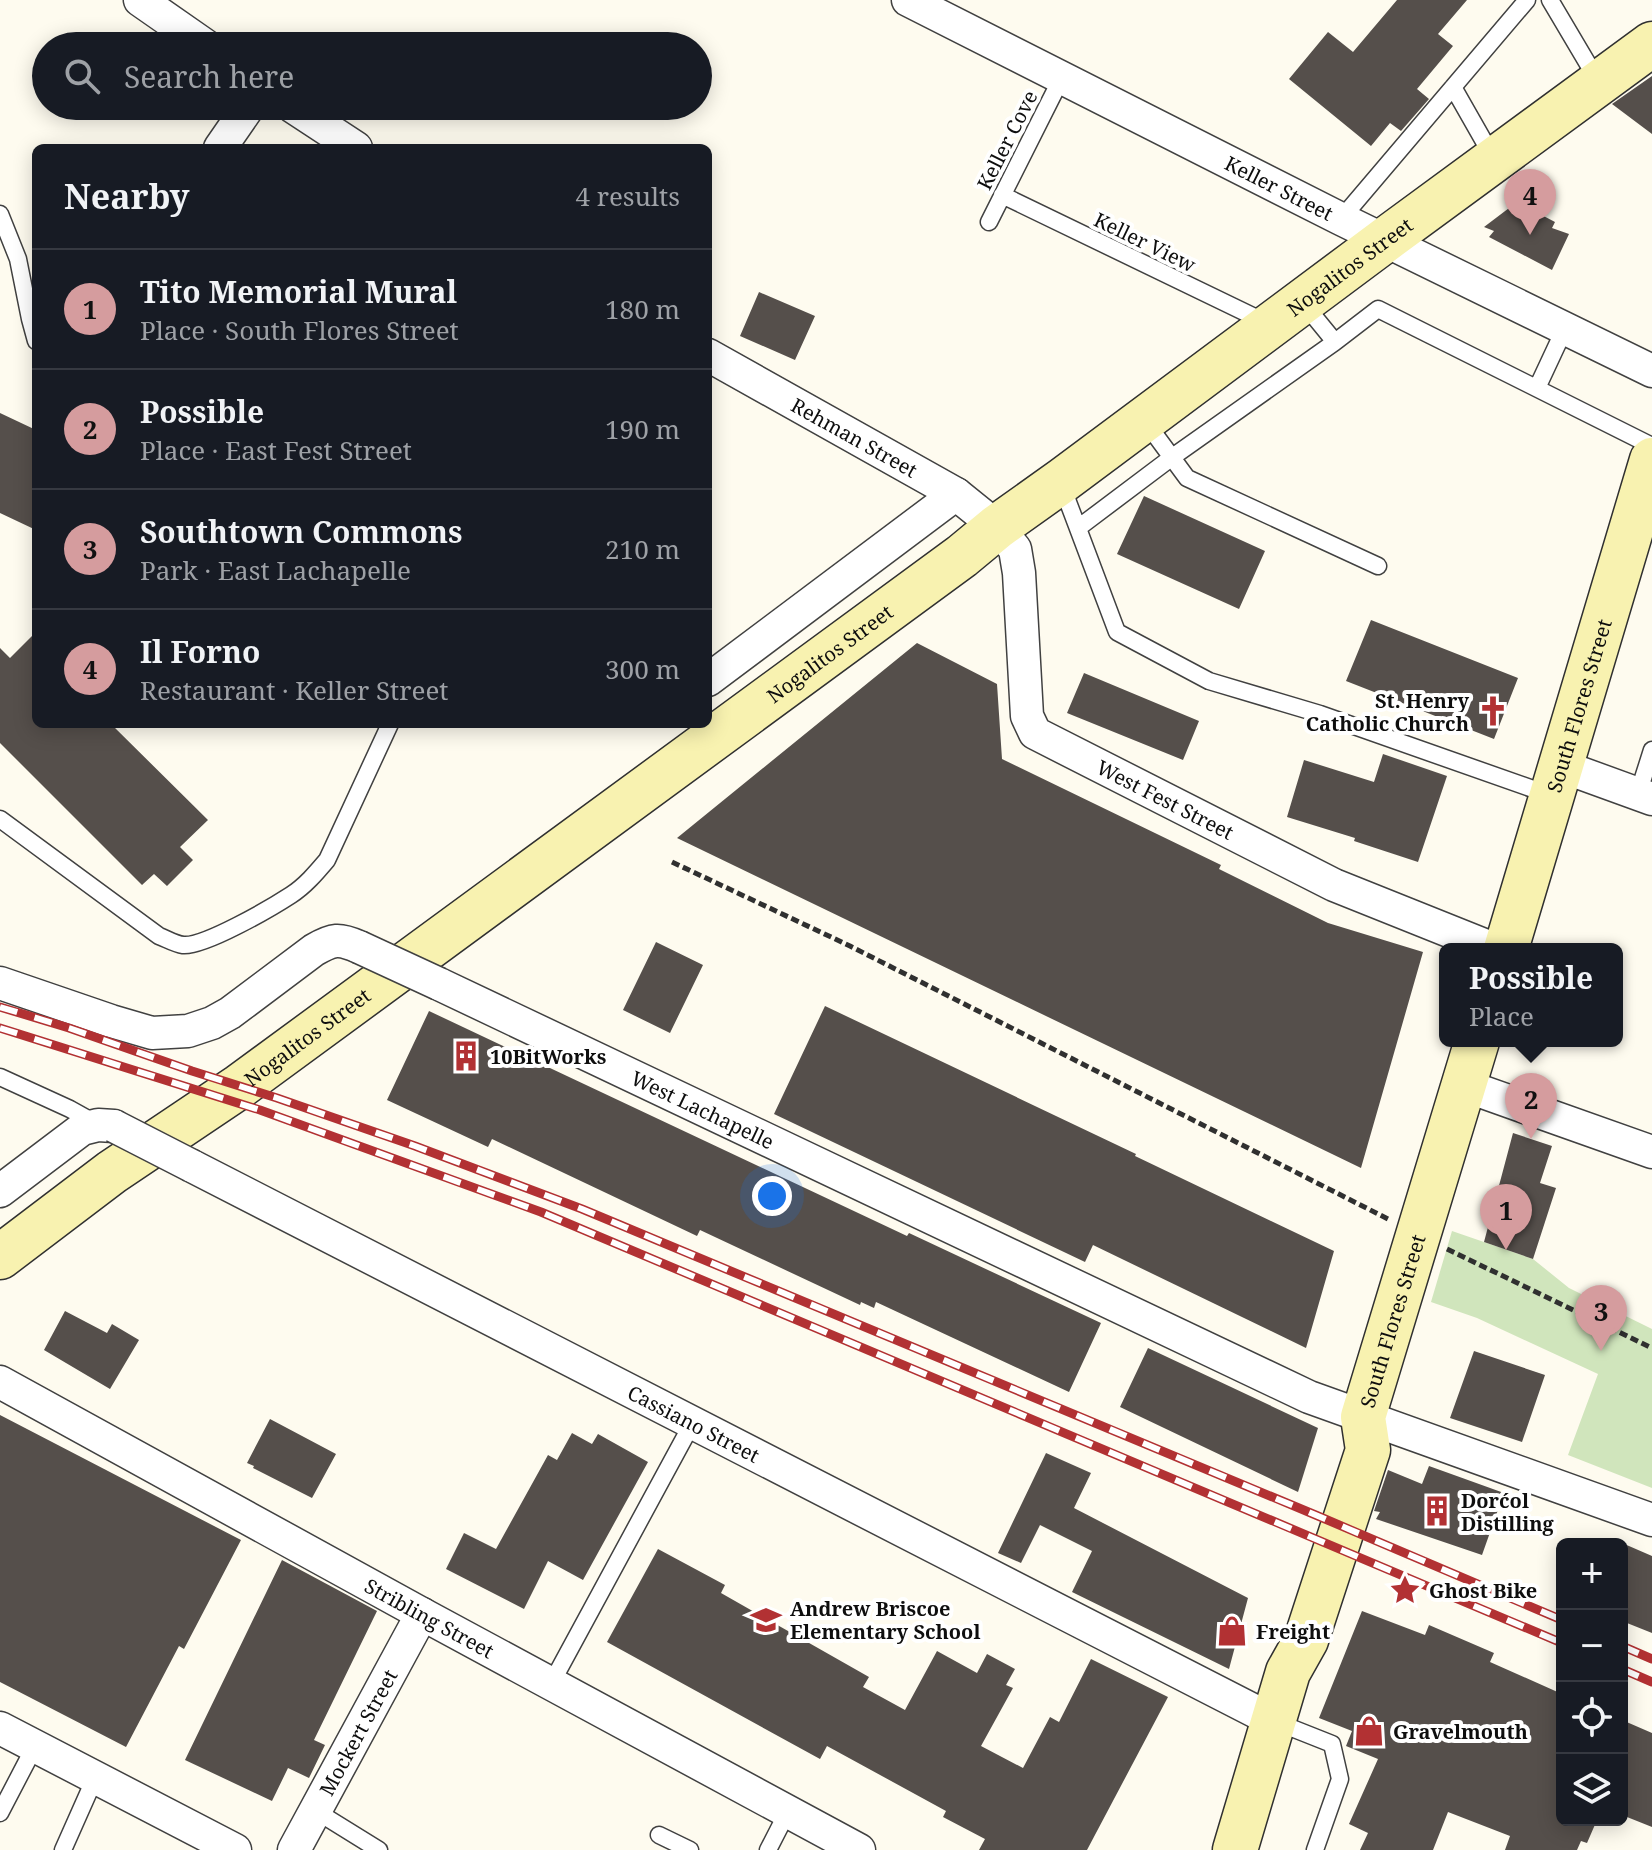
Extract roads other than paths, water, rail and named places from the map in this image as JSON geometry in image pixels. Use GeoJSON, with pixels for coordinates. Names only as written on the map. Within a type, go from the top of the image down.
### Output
{"type":"FeatureCollection","features":[{"type":"Feature","properties":{"kind":"main road","name":"Nogalitos Street"},"geometry":{"type":"LineString","coordinates":[[0,1257],[112,1172],[240,1086],[687,759],[1652,44]]}},
{"type":"Feature","properties":{"kind":"main road","name":"South Flores Street"},"geometry":{"type":"LineString","coordinates":[[1508,943],[1556,781],[1634,540],[1652,460]]}},
{"type":"Feature","properties":{"kind":"main road","name":"South Flores Street"},"geometry":{"type":"LineString","coordinates":[[1235,1850],[1288,1672],[1286,1630],[1318,1516],[1343,1440],[1363,1417],[1475,1047]]}},
{"type":"Feature","properties":{"kind":"street"},"geometry":{"type":"LineString","coordinates":[[140,0],[186,32]]}},
{"type":"Feature","properties":{"kind":"street","name":"Keller Street"},"geometry":{"type":"LineString","coordinates":[[908,0],[1341,219],[1652,371]]}},
{"type":"Feature","properties":{"kind":"street"},"geometry":{"type":"LineString","coordinates":[[223,144],[239,120]]}},
{"type":"Feature","properties":{"kind":"street"},"geometry":{"type":"LineString","coordinates":[[313,120],[350,144]]}},
{"type":"Feature","properties":{"kind":"street","name":"Rehman Street"},"geometry":{"type":"LineString","coordinates":[[712,357],[956,494],[997,527]]}},
{"type":"Feature","properties":{"kind":"street"},"geometry":{"type":"LineString","coordinates":[[712,677],[956,494]]}},
{"type":"Feature","properties":{"kind":"street","name":"West Fest Street"},"geometry":{"type":"LineString","coordinates":[[997,527],[1015,549],[1027,716],[1035,733],[1334,885],[1479,943]]}},
{"type":"Feature","properties":{"kind":"street"},"geometry":{"type":"LineString","coordinates":[[1556,781],[1645,796]]}},
{"type":"Feature","properties":{"kind":"street","name":"West Lachapelle"},"geometry":{"type":"LineString","coordinates":[[0,983],[152,1033],[188,1031],[230,1013],[328,942],[347,941],[1295,1390],[1652,1520]]}},
{"type":"Feature","properties":{"kind":"street"},"geometry":{"type":"LineString","coordinates":[[1463,1085],[1652,1152]]}},
{"type":"Feature","properties":{"kind":"street"},"geometry":{"type":"LineString","coordinates":[[0,1191],[82,1129],[106,1125]]}},
{"type":"Feature","properties":{"kind":"street","name":"Cassiano Street"},"geometry":{"type":"LineString","coordinates":[[106,1125],[192,1166],[1274,1721]]}},
{"type":"Feature","properties":{"kind":"street","name":"Stribling Street"},"geometry":{"type":"LineString","coordinates":[[0,1382],[859,1850]]}},
{"type":"Feature","properties":{"kind":"street","name":"Mockert Street"},"geometry":{"type":"LineString","coordinates":[[294,1850],[422,1614]]}},
{"type":"Feature","properties":{"kind":"street"},"geometry":{"type":"LineString","coordinates":[[0,1728],[224,1848]]}},
{"type":"Feature","properties":{"kind":"lane"},"geometry":{"type":"LineString","coordinates":[[1341,219],[1527,0]]}},
{"type":"Feature","properties":{"kind":"lane"},"geometry":{"type":"LineString","coordinates":[[1550,0],[1599,83]]}},
{"type":"Feature","properties":{"kind":"lane","name":"Keller Cove"},"geometry":{"type":"LineString","coordinates":[[989,222],[1062,77]]}},
{"type":"Feature","properties":{"kind":"lane"},"geometry":{"type":"LineString","coordinates":[[1453,87],[1494,159]]}},
{"type":"Feature","properties":{"kind":"lane","name":"Keller View"},"geometry":{"type":"LineString","coordinates":[[1002,195],[1286,313]]}},
{"type":"Feature","properties":{"kind":"lane"},"geometry":{"type":"LineString","coordinates":[[0,214],[18,259],[32,323]]}},
{"type":"Feature","properties":{"kind":"lane"},"geometry":{"type":"LineString","coordinates":[[1078,528],[1378,309],[1652,446]]}},
{"type":"Feature","properties":{"kind":"lane"},"geometry":{"type":"LineString","coordinates":[[1286,313],[1335,342]]}},
{"type":"Feature","properties":{"kind":"lane"},"geometry":{"type":"LineString","coordinates":[[1537,388],[1565,328]]}},
{"type":"Feature","properties":{"kind":"lane"},"geometry":{"type":"LineString","coordinates":[[1144,420],[1187,478],[1378,566]]}},
{"type":"Feature","properties":{"kind":"lane"},"geometry":{"type":"LineString","coordinates":[[1063,480],[1068,502],[1117,632],[1209,681],[1556,781]]}},
{"type":"Feature","properties":{"kind":"lane"},"geometry":{"type":"LineString","coordinates":[[0,819],[159,936],[181,945],[195,944],[217,936],[292,895],[312,879],[327,860],[388,728]]}},
{"type":"Feature","properties":{"kind":"lane"},"geometry":{"type":"LineString","coordinates":[[1645,796],[1652,750]]}},
{"type":"Feature","properties":{"kind":"lane"},"geometry":{"type":"LineString","coordinates":[[0,1077],[106,1125]]}},
{"type":"Feature","properties":{"kind":"lane"},"geometry":{"type":"LineString","coordinates":[[551,1684],[693,1422]]}},
{"type":"Feature","properties":{"kind":"lane"},"geometry":{"type":"LineString","coordinates":[[1274,1721],[1332,1744],[1340,1779],[1315,1850]]}},
{"type":"Feature","properties":{"kind":"lane"},"geometry":{"type":"LineString","coordinates":[[0,1813],[35,1746]]}},
{"type":"Feature","properties":{"kind":"lane"},"geometry":{"type":"LineString","coordinates":[[63,1850],[95,1778]]}},
{"type":"Feature","properties":{"kind":"lane"},"geometry":{"type":"LineString","coordinates":[[316,1811],[379,1850]]}},
{"type":"Feature","properties":{"kind":"lane"},"geometry":{"type":"LineString","coordinates":[[768,1850],[788,1811]]}},
{"type":"Feature","properties":{"kind":"lane"},"geometry":{"type":"LineString","coordinates":[[659,1835],[690,1850]]}},
{"type":"Feature","properties":{"kind":"railway"},"geometry":{"type":"LineString","coordinates":[[0,1007],[277,1098],[582,1209],[1556,1617]]}},
{"type":"Feature","properties":{"kind":"railway"},"geometry":{"type":"LineString","coordinates":[[0,1028],[260,1110],[541,1212],[1556,1640]]}},
{"type":"Feature","properties":{"kind":"railway"},"geometry":{"type":"LineString","coordinates":[[1628,1649],[1652,1659]]}},
{"type":"Feature","properties":{"kind":"railway"},"geometry":{"type":"LineString","coordinates":[[1628,1672],[1652,1682]]}},
{"type":"Feature","properties":{"kind":"place","name":"Il Forno"},"geometry":{"type":"Point","coordinates":[1530,235]}},
{"type":"Feature","properties":{"kind":"place","name":"St. Henry Catholic Church"},"geometry":{"type":"Point","coordinates":[1493,711]}},
{"type":"Feature","properties":{"kind":"place","name":"10BitWorks"},"geometry":{"type":"Point","coordinates":[466,1056]}},
{"type":"Feature","properties":{"kind":"place","name":"Possible"},"geometry":{"type":"Point","coordinates":[1531,1139]}},
{"type":"Feature","properties":{"kind":"place","name":"Tito Memorial Mural"},"geometry":{"type":"Point","coordinates":[1506,1250]}},
{"type":"Feature","properties":{"kind":"place","name":"Southtown Commons"},"geometry":{"type":"Point","coordinates":[1601,1351]}},
{"type":"Feature","properties":{"kind":"place","name":"Dorćol Distilling"},"geometry":{"type":"Point","coordinates":[1437,1511]}},
{"type":"Feature","properties":{"kind":"place","name":"Ghost Bike"},"geometry":{"type":"Point","coordinates":[1405,1590]}},
{"type":"Feature","properties":{"kind":"place","name":"Andrew Briscoe Elementary School"},"geometry":{"type":"Point","coordinates":[766,1620]}},
{"type":"Feature","properties":{"kind":"place","name":"Freight"},"geometry":{"type":"Point","coordinates":[1232,1631]}},
{"type":"Feature","properties":{"kind":"place","name":"Gravelmouth"},"geometry":{"type":"Point","coordinates":[1369,1731]}}]}
